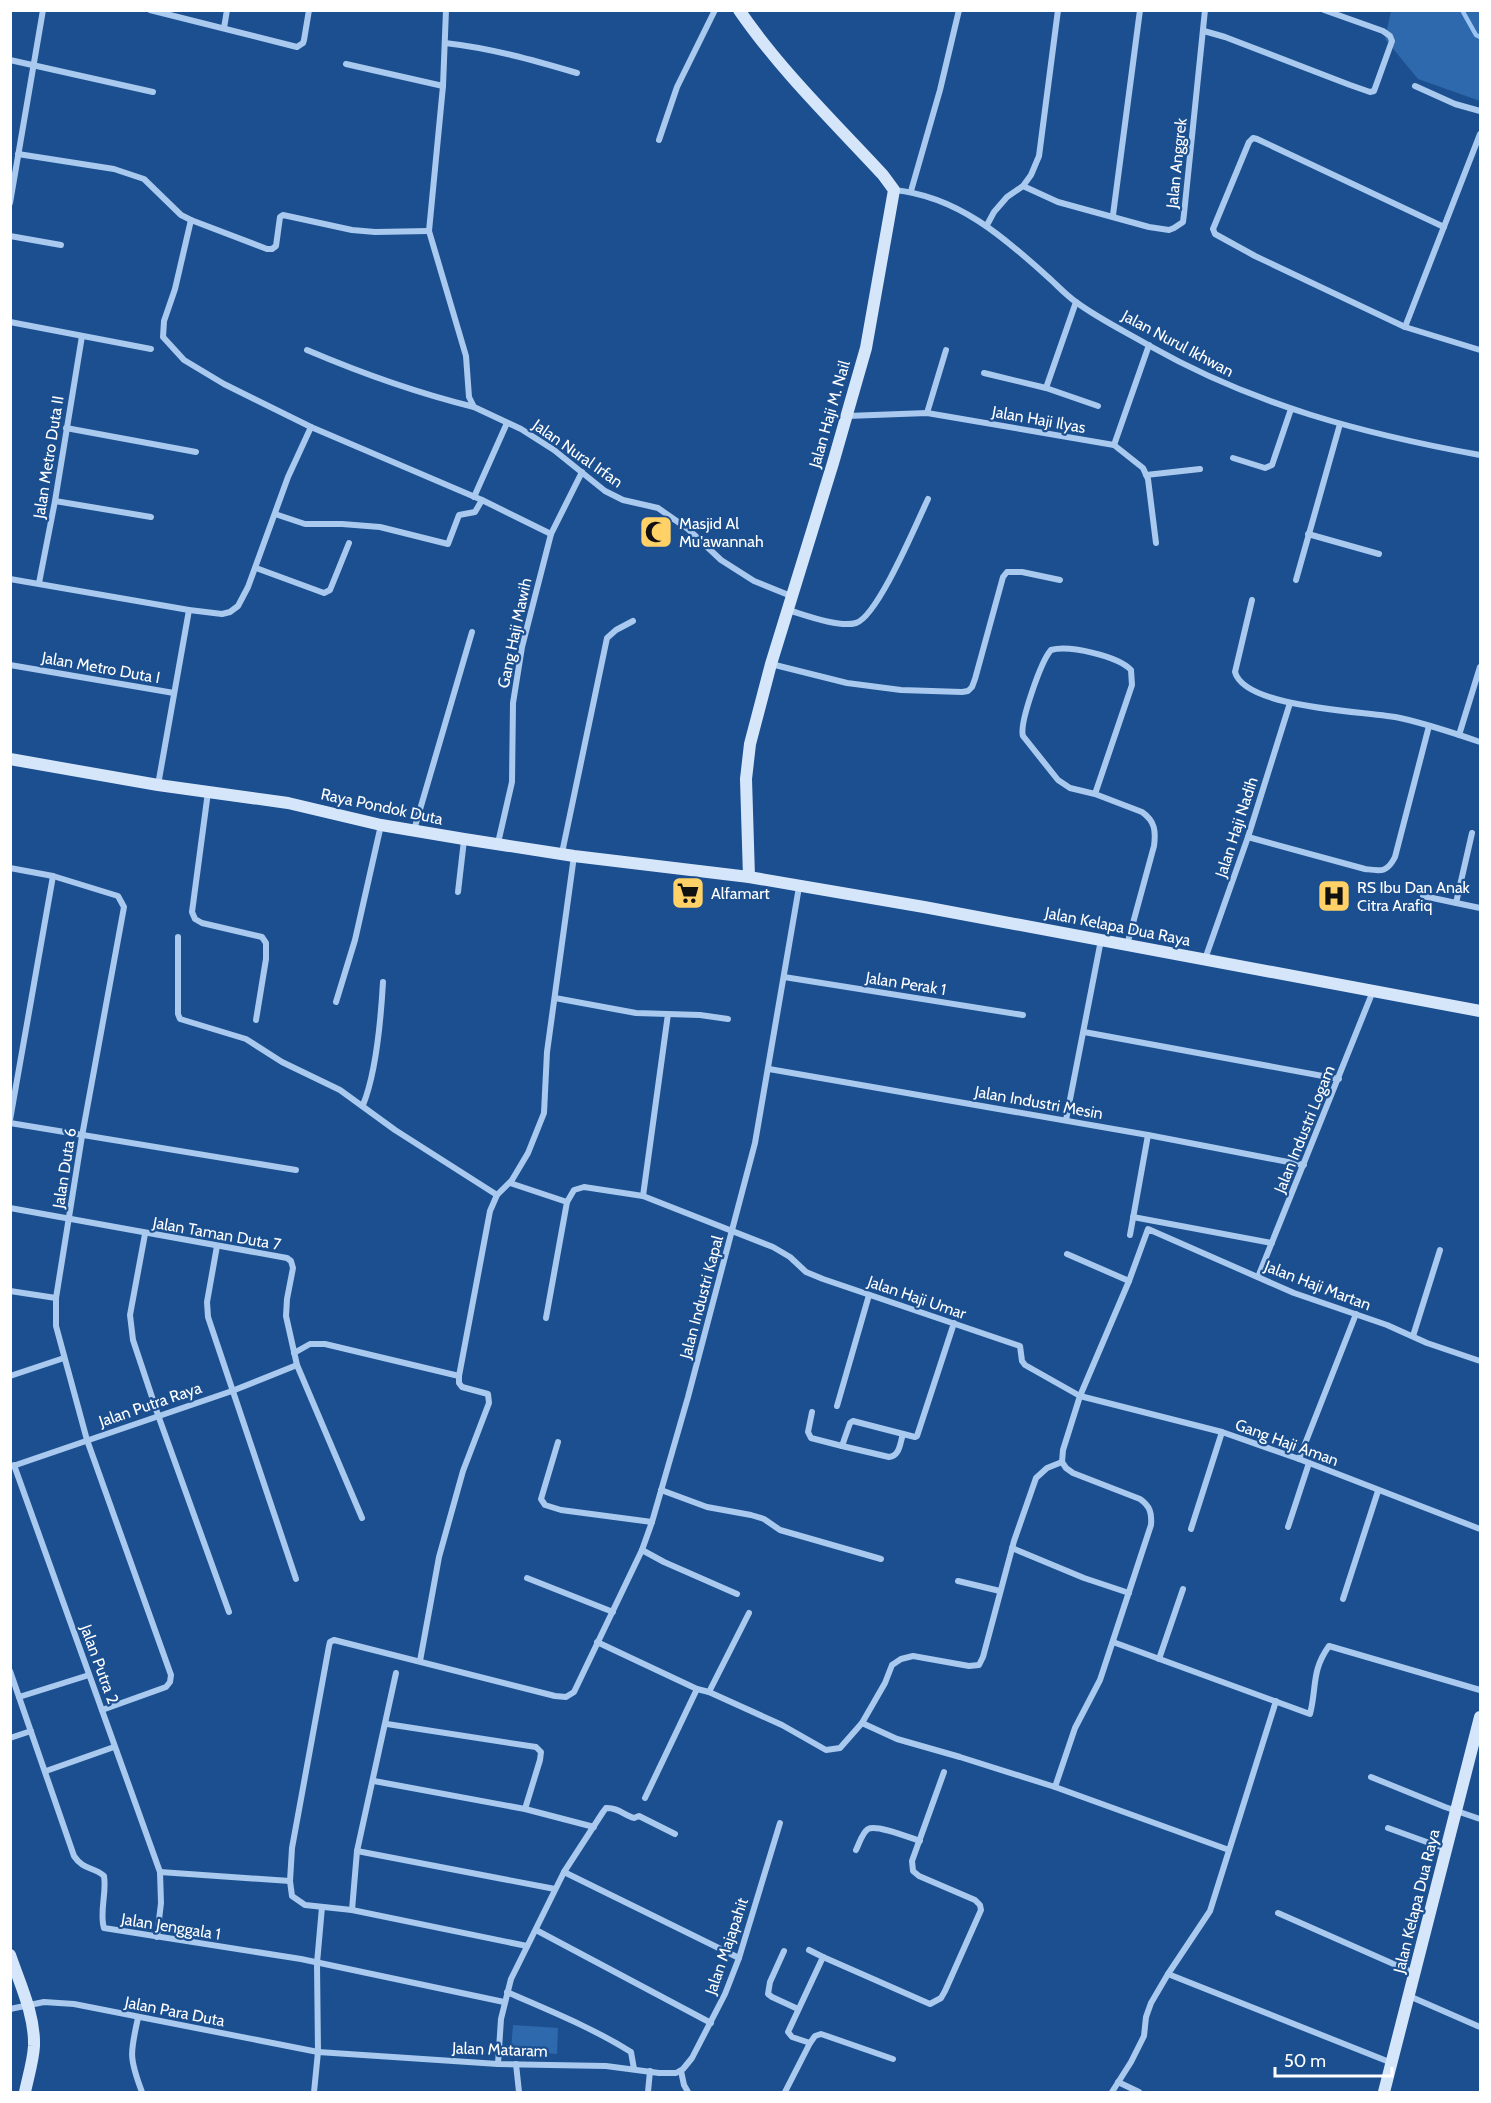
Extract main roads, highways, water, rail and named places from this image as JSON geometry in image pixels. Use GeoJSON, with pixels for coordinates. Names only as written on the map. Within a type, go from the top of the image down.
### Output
{"type":"FeatureCollection","features":[{"type":"Feature","properties":{"kind":"main road","name":"Jalan Haji M. Nail"},"geometry":{"type":"LineString","coordinates":[[738,10],[762,44],[806,94],[884,175],[894,190],[866,348],[771,664],[747,763],[749,877]]}},
{"type":"Feature","properties":{"kind":"main road","name":"Raya Pondok Duta"},"geometry":{"type":"LineString","coordinates":[[10,759],[158,785],[288,803],[381,825],[464,839],[749,877]]}},
{"type":"Feature","properties":{"kind":"main road","name":"Jalan Kelapa Dua Raya"},"geometry":{"type":"LineString","coordinates":[[749,877],[924,907],[1480,1011]]}},
{"type":"Feature","properties":{"kind":"main road","name":"Jalan Kelapa Dua Raya"},"geometry":{"type":"LineString","coordinates":[[1384,2092],[1480,1717]]}},
{"type":"Feature","properties":{"kind":"main road"},"geometry":{"type":"LineString","coordinates":[[10,1955],[32,2020],[34,2046],[25,2092]]}},
{"type":"Feature","properties":{"kind":"waterway"},"geometry":{"type":"LineString","coordinates":[[1462,10],[1476,35],[1480,37]]}},
{"type":"Feature","properties":{"kind":"place","name":"Masjid Al Mu'awannah"},"geometry":{"type":"Point","coordinates":[656,532]}},
{"type":"Feature","properties":{"kind":"place","name":"Alfamart"},"geometry":{"type":"Point","coordinates":[688,893]}},
{"type":"Feature","properties":{"kind":"place","name":"RS Ibu Dan Anak Citra Arafiq"},"geometry":{"type":"Point","coordinates":[1334,896]}}]}
